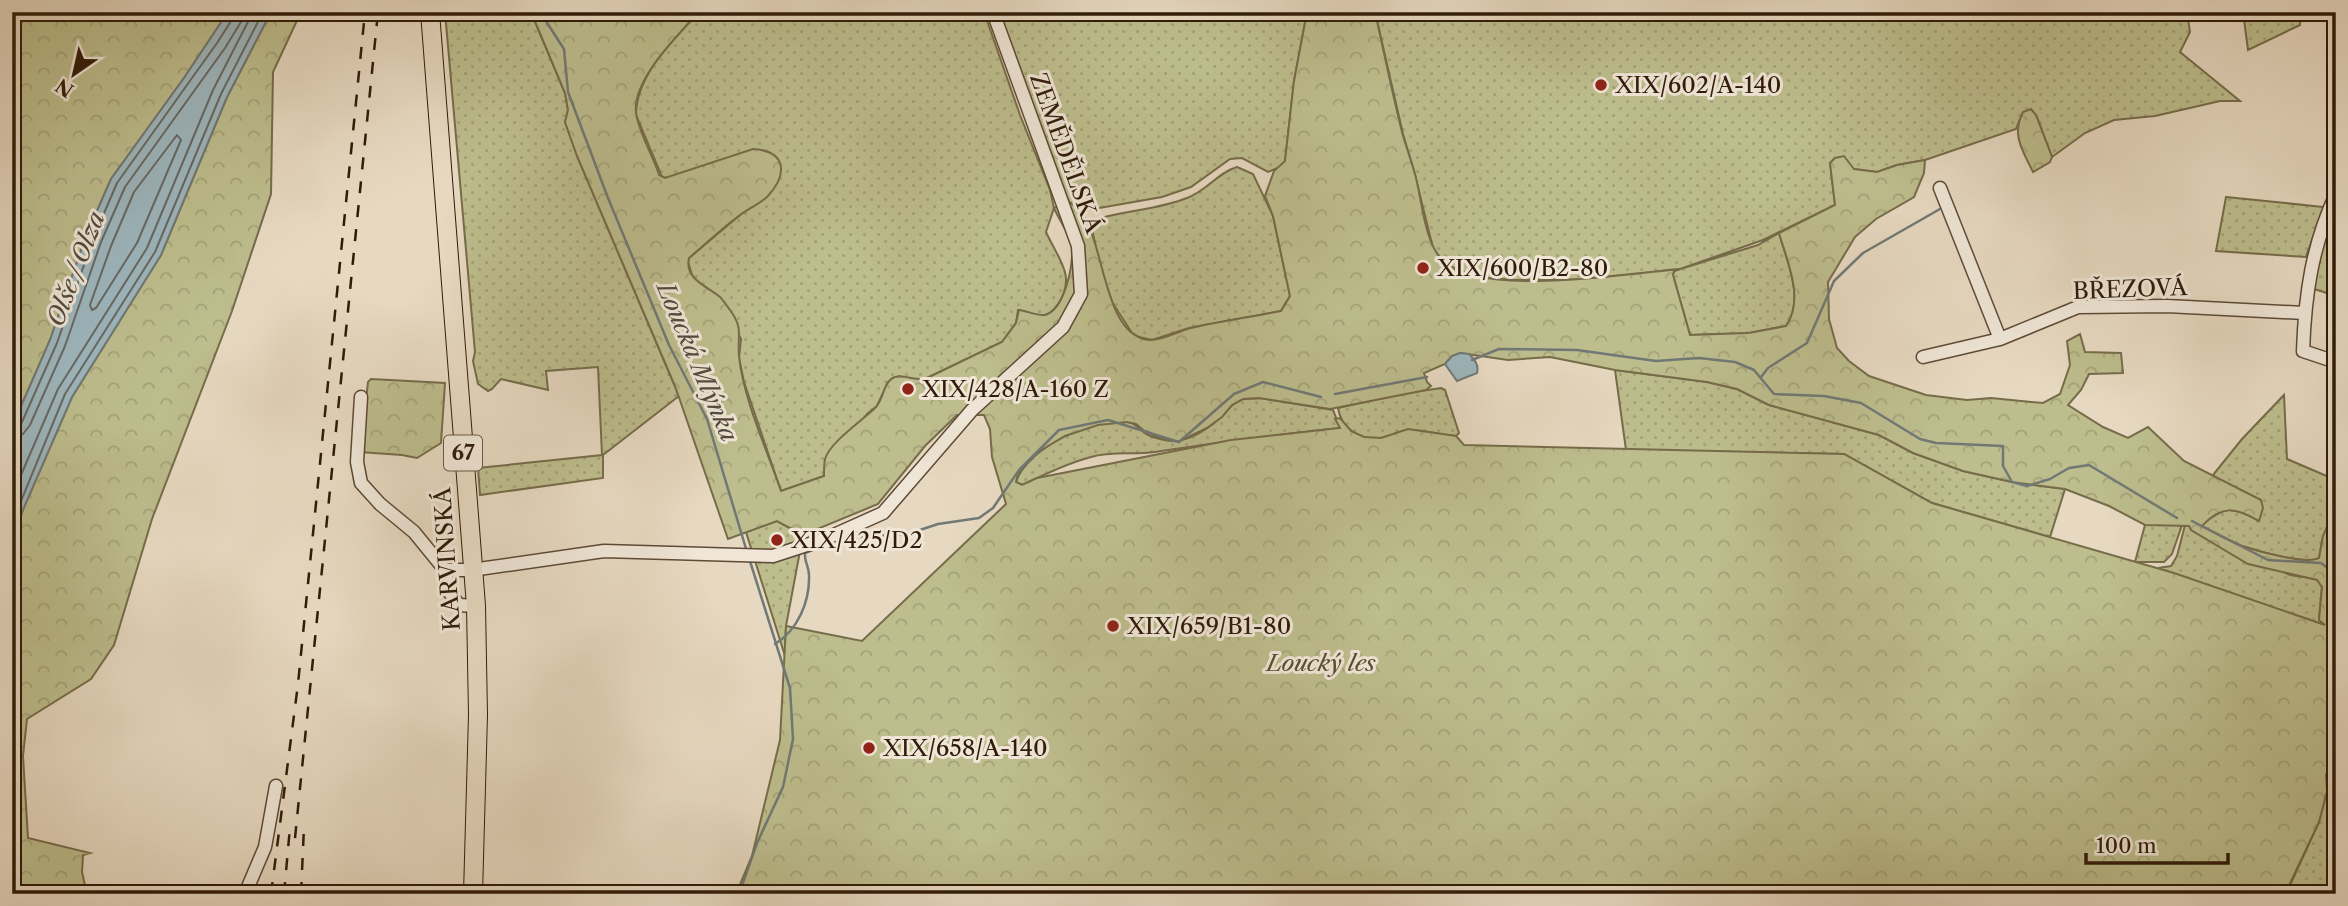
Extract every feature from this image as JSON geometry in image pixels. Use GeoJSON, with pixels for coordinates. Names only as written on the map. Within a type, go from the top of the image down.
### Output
{"type":"FeatureCollection","features":[{"type":"Feature","properties":{"kind":"main road","name":"KARVINSKÁ"},"geometry":{"type":"LineString","coordinates":[[430,12],[476,606],[478,715],[473,894]]}},
{"type":"Feature","properties":{"kind":"street","name":"ZEMĚDĚLSKÁ"},"geometry":{"type":"LineString","coordinates":[[445,570],[472,570],[604,551],[773,556],[825,539],[883,513],[972,410],[1063,327],[1082,294],[1078,246],[993,12]]}},
{"type":"Feature","properties":{"kind":"street"},"geometry":{"type":"LineString","coordinates":[[1940,188],[2000,339]]}},
{"type":"Feature","properties":{"kind":"street"},"geometry":{"type":"LineString","coordinates":[[2336,194],[2313,256],[2304,313],[2303,351],[2336,362]]}},
{"type":"Feature","properties":{"kind":"street","name":"BŘEZOVÁ"},"geometry":{"type":"LineString","coordinates":[[1923,357],[2000,339],[2078,307],[2167,306],[2304,313]]}},
{"type":"Feature","properties":{"kind":"street"},"geometry":{"type":"LineString","coordinates":[[361,397],[357,462],[361,483],[380,504],[414,531],[445,570],[450,593],[460,605],[476,606]]}},
{"type":"Feature","properties":{"kind":"street"},"geometry":{"type":"LineString","coordinates":[[245,894],[265,847],[276,786]]}},
{"type":"Feature","properties":{"kind":"green space"},"geometry":{"type":"Polygon","coordinates":[[[12,12],[228,12],[111,179],[86,236],[50,340],[12,427],[12,12]]]}},
{"type":"Feature","properties":{"kind":"green space"},"geometry":{"type":"Polygon","coordinates":[[[271,12],[301,12],[273,72],[271,194],[232,311],[152,519],[114,645],[91,679],[27,719],[23,756],[28,838],[90,853],[83,855],[82,872],[87,894],[12,894],[12,550],[22,512],[72,397],[161,255],[227,97],[271,12]]]}},
{"type":"Feature","properties":{"kind":"green space"},"geometry":{"type":"Polygon","coordinates":[[[445,12],[531,12],[565,93],[568,110],[565,122],[577,156],[679,396],[603,455],[603,478],[480,495],[478,468],[602,455],[598,367],[546,371],[548,390],[501,379],[488,391],[478,384],[473,361],[475,352],[445,12]]]}},
{"type":"Feature","properties":{"kind":"green space","name":"Loucký les"},"geometry":{"type":"Polygon","coordinates":[[[531,12],[699,12],[669,45],[649,73],[641,87],[636,113],[659,175],[665,178],[753,149],[772,154],[781,166],[774,189],[767,197],[720,231],[689,258],[688,265],[693,277],[720,297],[737,322],[745,389],[781,491],[824,476],[828,452],[875,408],[891,379],[899,376],[927,378],[1002,342],[1016,323],[1019,310],[1045,315],[1058,305],[1069,275],[1072,248],[1054,208],[1068,202],[1081,212],[1090,229],[1111,298],[1120,318],[1132,333],[1154,340],[1191,328],[1281,311],[1290,296],[1273,216],[1265,196],[1274,171],[1285,161],[1294,81],[1307,12],[1375,12],[1428,234],[1444,262],[1463,273],[1490,279],[1522,281],[1557,281],[1680,269],[1674,271],[1673,275],[1690,335],[1749,333],[1786,326],[1794,304],[1794,292],[1779,233],[1835,205],[1830,163],[1835,158],[1844,156],[1854,169],[1877,172],[1925,160],[1924,173],[1914,197],[1876,219],[1855,237],[1828,282],[1829,319],[1837,348],[1849,361],[1869,376],[1926,395],[1967,400],[1991,398],[2043,403],[2060,394],[2070,365],[2067,341],[2080,334],[2085,352],[2121,353],[2123,373],[2089,374],[2081,390],[2068,405],[2103,427],[2128,438],[2148,427],[2184,461],[2261,500],[2263,508],[2259,521],[2229,510],[2216,514],[2202,526],[2249,548],[2313,560],[2319,558],[2323,536],[2336,507],[2336,754],[2326,775],[2327,791],[2319,822],[2285,894],[736,894],[752,856],[780,740],[786,626],[862,641],[1006,504],[992,457],[990,429],[984,415],[957,415],[925,446],[878,504],[803,535],[777,521],[728,539],[675,386],[577,156],[565,122],[568,110],[565,93],[531,12]],[[1460,353],[1452,356],[1445,364],[1424,373],[1431,386],[1426,390],[1330,409],[1259,398],[1243,399],[1232,405],[1207,428],[1178,442],[1149,435],[1136,424],[1127,422],[1098,425],[1065,436],[1038,452],[1018,473],[1016,482],[1022,485],[1037,478],[1231,440],[1340,428],[1335,419],[1340,418],[1351,431],[1364,437],[1381,438],[1408,429],[1456,436],[1464,445],[1844,454],[1932,503],[2174,573],[2325,625],[2319,620],[2322,587],[2317,580],[2248,564],[2191,530],[2189,526],[2145,525],[2109,506],[2065,489],[2012,482],[1963,471],[1913,453],[1879,435],[1769,405],[1737,389],[1550,357],[1508,360],[1460,353]]]}},
{"type":"Feature","properties":{"kind":"green space"},"geometry":{"type":"Polygon","coordinates":[[[699,12],[984,12],[1050,190],[1054,208],[1046,232],[1066,276],[1063,294],[1055,308],[1043,315],[1018,310],[1016,323],[1002,342],[927,378],[914,380],[899,376],[888,382],[877,406],[867,414],[824,476],[781,491],[744,382],[739,358],[741,339],[719,297],[699,284],[692,275],[688,262],[689,258],[740,215],[766,197],[662,177],[636,115],[642,86],[649,72],[699,12]]]}},
{"type":"Feature","properties":{"kind":"green space"},"geometry":{"type":"Polygon","coordinates":[[[994,12],[1307,12],[1294,81],[1285,161],[1280,167],[1268,172],[1242,158],[1230,159],[1191,187],[1162,197],[1088,210],[1068,202],[994,12]]]}},
{"type":"Feature","properties":{"kind":"green space"},"geometry":{"type":"Polygon","coordinates":[[[1375,12],[2187,12],[2190,32],[2180,52],[2240,101],[2220,101],[2155,116],[2114,120],[2085,133],[2052,157],[2036,115],[2020,119],[2016,129],[1925,160],[1877,172],[1854,169],[1835,158],[1830,163],[1835,205],[1763,240],[1680,269],[1583,279],[1515,280],[1475,277],[1445,264],[1433,248],[1375,12]]]}},
{"type":"Feature","properties":{"kind":"green space"},"geometry":{"type":"Polygon","coordinates":[[[2243,12],[2301,12],[2300,25],[2248,50],[2243,12]]]}},
{"type":"Feature","properties":{"kind":"green space"},"geometry":{"type":"Polygon","coordinates":[[[2031,109],[2036,115],[2052,157],[2050,162],[2033,172],[2018,136],[2023,112],[2031,109]]]}},
{"type":"Feature","properties":{"kind":"green space"},"geometry":{"type":"Polygon","coordinates":[[[1237,167],[1253,174],[1273,216],[1290,296],[1281,311],[1189,328],[1152,340],[1132,333],[1112,302],[1092,229],[1101,218],[1187,198],[1237,167]]]}},
{"type":"Feature","properties":{"kind":"green space"},"geometry":{"type":"Polygon","coordinates":[[[2226,197],[2324,207],[2306,257],[2216,251],[2226,197]]]}},
{"type":"Feature","properties":{"kind":"green space"},"geometry":{"type":"Polygon","coordinates":[[[2336,206],[2336,296],[2311,288],[2318,256],[2336,206]]]}},
{"type":"Feature","properties":{"kind":"green space"},"geometry":{"type":"Polygon","coordinates":[[[1779,233],[1794,292],[1794,304],[1786,326],[1749,333],[1690,335],[1674,271],[1758,245],[1779,233]]]}},
{"type":"Feature","properties":{"kind":"green space"},"geometry":{"type":"Polygon","coordinates":[[[1615,370],[1707,382],[1737,389],[1769,405],[1879,435],[1913,453],[1963,471],[2012,482],[2065,489],[2050,537],[1932,503],[1844,454],[1626,450],[1615,370]]]}},
{"type":"Feature","properties":{"kind":"green space"},"geometry":{"type":"Polygon","coordinates":[[[371,379],[445,383],[441,443],[417,458],[360,452],[368,382],[371,379]]]}},
{"type":"Feature","properties":{"kind":"green space"},"geometry":{"type":"Polygon","coordinates":[[[1441,388],[1445,390],[1459,433],[1456,436],[1411,430],[1379,438],[1365,437],[1347,427],[1338,408],[1401,394],[1441,388]]]}},
{"type":"Feature","properties":{"kind":"green space"},"geometry":{"type":"Polygon","coordinates":[[[2284,395],[2287,459],[2336,480],[2336,508],[2323,536],[2319,558],[2313,560],[2249,548],[2201,526],[2222,511],[2228,510],[2242,512],[2259,521],[2213,475],[2242,439],[2284,395]]]}},
{"type":"Feature","properties":{"kind":"green space"},"geometry":{"type":"Polygon","coordinates":[[[1259,398],[1333,410],[1340,428],[1155,452],[1099,455],[1064,466],[1022,485],[1016,482],[1033,457],[1047,446],[1098,424],[1128,422],[1154,437],[1181,440],[1209,427],[1240,400],[1259,398]]]}},
{"type":"Feature","properties":{"kind":"green space"},"geometry":{"type":"Polygon","coordinates":[[[777,521],[803,535],[786,626],[785,656],[746,532],[777,521]]]}},
{"type":"Feature","properties":{"kind":"green space"},"geometry":{"type":"Polygon","coordinates":[[[2145,525],[2182,525],[2172,554],[2164,562],[2135,562],[2145,525]]]}},
{"type":"Feature","properties":{"kind":"green space"},"geometry":{"type":"Polygon","coordinates":[[[2185,525],[2290,575],[2317,579],[2322,587],[2319,619],[2327,626],[2158,568],[2171,566],[2177,556],[2185,525]]]}},
{"type":"Feature","properties":{"kind":"green space"},"geometry":{"type":"Polygon","coordinates":[[[2336,754],[2336,894],[2286,894],[2319,822],[2327,791],[2326,775],[2336,754]]]}},
{"type":"Feature","properties":{"kind":"water","name":"Olše / Olza"},"geometry":{"type":"Polygon","coordinates":[[[228,12],[271,12],[227,97],[161,255],[72,397],[22,512],[12,550],[12,427],[50,340],[86,236],[111,179],[228,12]]]}},
{"type":"Feature","properties":{"kind":"water"},"geometry":{"type":"Polygon","coordinates":[[[1469,354],[1476,363],[1477,373],[1457,381],[1445,364],[1452,356],[1469,354]]]}},
{"type":"Feature","properties":{"kind":"waterway","name":"Loucká Mlýnka"},"geometry":{"type":"LineString","coordinates":[[540,12],[564,49],[568,92],[608,198],[669,345],[707,419],[747,552]]}},
{"type":"Feature","properties":{"kind":"waterway"},"geometry":{"type":"LineString","coordinates":[[1761,377],[1768,368],[1807,343],[1834,281],[1863,253],[1940,209]]}},
{"type":"Feature","properties":{"kind":"waterway"},"geometry":{"type":"LineString","coordinates":[[1472,360],[1499,349],[1577,350],[1656,361],[1699,358],[1735,362],[1754,370],[1774,394],[1824,396],[1861,403],[1920,439],[1936,443],[2003,446],[2003,466],[2012,482],[2027,486],[2050,479],[2069,468],[2089,465],[2177,518]]}},
{"type":"Feature","properties":{"kind":"waterway"},"geometry":{"type":"LineString","coordinates":[[1335,394],[1427,377]]}},
{"type":"Feature","properties":{"kind":"waterway"},"geometry":{"type":"LineString","coordinates":[[841,538],[908,534],[938,524],[979,518],[993,508],[1019,470],[1059,430],[1108,420],[1179,442],[1234,394],[1263,382],[1321,397]]}},
{"type":"Feature","properties":{"kind":"waterway"},"geometry":{"type":"LineString","coordinates":[[2192,521],[2268,560],[2321,563],[2329,569],[2336,582]]}},
{"type":"Feature","properties":{"kind":"waterway"},"geometry":{"type":"LineString","coordinates":[[775,644],[790,631],[805,605],[809,585],[805,553],[815,549]]}},
{"type":"Feature","properties":{"kind":"waterway","name":"Loucká Mlýnka"},"geometry":{"type":"LineString","coordinates":[[739,894],[757,843],[783,787],[793,739],[790,688],[749,558]]}},
{"type":"Feature","properties":{"kind":"railway"},"geometry":{"type":"LineString","coordinates":[[271,894],[298,684],[365,12]]}},
{"type":"Feature","properties":{"kind":"railway"},"geometry":{"type":"LineString","coordinates":[[295,838],[378,12]]}},
{"type":"Feature","properties":{"kind":"railway"},"geometry":{"type":"LineString","coordinates":[[284,894],[290,827]]}},
{"type":"Feature","properties":{"kind":"railway"},"geometry":{"type":"LineString","coordinates":[[301,894],[304,827]]}},
{"type":"Feature","properties":{"kind":"place","name":"XIX/602/A-140"},"geometry":{"type":"Point","coordinates":[1601,85]}},
{"type":"Feature","properties":{"kind":"place","name":"XIX/600/B2-80"},"geometry":{"type":"Point","coordinates":[1423,268]}},
{"type":"Feature","properties":{"kind":"place","name":"XIX/428/A-160 Z"},"geometry":{"type":"Point","coordinates":[908,389]}},
{"type":"Feature","properties":{"kind":"place","name":"XIX/425/D2"},"geometry":{"type":"Point","coordinates":[777,540]}},
{"type":"Feature","properties":{"kind":"place","name":"XIX/659/B1-80"},"geometry":{"type":"Point","coordinates":[1113,626]}},
{"type":"Feature","properties":{"kind":"place","name":"XIX/658/A-140"},"geometry":{"type":"Point","coordinates":[869,748]}}]}
